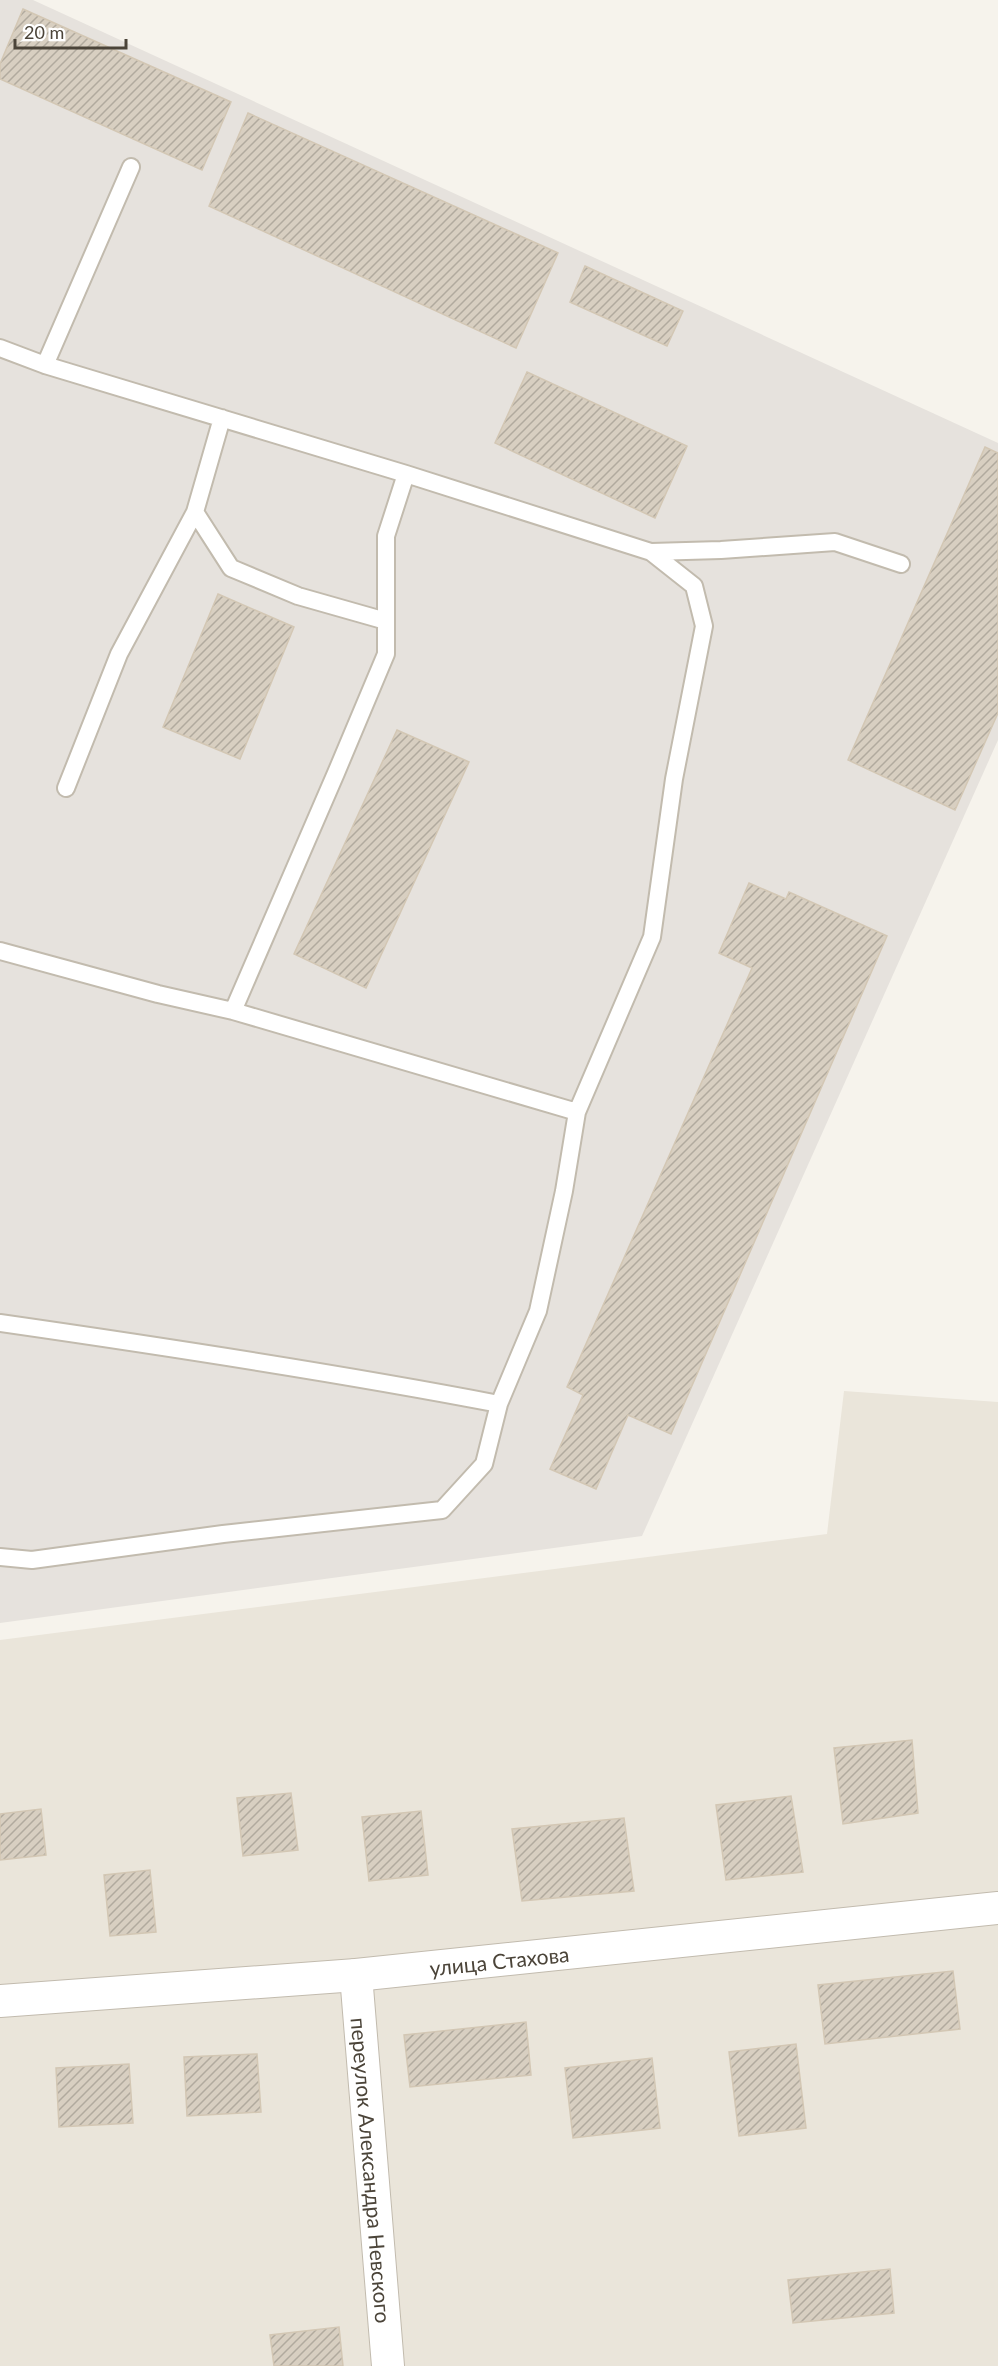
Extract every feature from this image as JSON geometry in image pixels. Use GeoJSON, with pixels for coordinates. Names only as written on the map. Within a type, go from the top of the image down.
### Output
{"type":"FeatureCollection","features":[{"type":"Feature","properties":{"kind":"street","name":"улица Стахова"},"geometry":{"type":"LineString","coordinates":[[0,2001],[356,1975],[998,1908]]}},
{"type":"Feature","properties":{"kind":"street","name":"переулок Александра Невского"},"geometry":{"type":"LineString","coordinates":[[356,1975],[387,2366]]}},
{"type":"Feature","properties":{"kind":"lane"},"geometry":{"type":"LineString","coordinates":[[45,365],[131,167]]}},
{"type":"Feature","properties":{"kind":"lane"},"geometry":{"type":"LineString","coordinates":[[0,348],[45,365],[406,474],[651,552],[721,550],[835,542],[901,564]]}},
{"type":"Feature","properties":{"kind":"lane"},"geometry":{"type":"LineString","coordinates":[[66,788],[118,654],[195,512],[222,418]]}},
{"type":"Feature","properties":{"kind":"lane"},"geometry":{"type":"LineString","coordinates":[[233,1011],[386,654],[386,536],[406,474]]}},
{"type":"Feature","properties":{"kind":"lane"},"geometry":{"type":"LineString","coordinates":[[195,512],[231,568],[298,596],[386,621]]}},
{"type":"Feature","properties":{"kind":"lane"},"geometry":{"type":"LineString","coordinates":[[0,1557],[32,1560],[223,1534],[442,1510],[484,1464],[499,1404],[538,1311],[564,1191],[576,1112],[652,937],[674,779],[704,626],[694,586],[651,552]]}},
{"type":"Feature","properties":{"kind":"lane"},"geometry":{"type":"LineString","coordinates":[[0,951],[158,994],[233,1011],[576,1112]]}},
{"type":"Feature","properties":{"kind":"lane"},"geometry":{"type":"LineString","coordinates":[[0,1323],[202,1352],[499,1404]]}},
{"type":"Feature","properties":{"kind":"shaded area"},"geometry":{"type":"Polygon","coordinates":[[[0,0],[33,0],[998,443],[998,740],[642,1536],[0,1623],[0,0]]]}},
{"type":"Feature","properties":{"kind":"shaded area"},"geometry":{"type":"Polygon","coordinates":[[[844,1391],[998,1402],[998,2366],[0,2366],[0,1640],[827,1534],[844,1391]]]}},
{"type":"Feature","properties":{"kind":"building"},"geometry":{"type":"Polygon","coordinates":[[[23,9],[231,102],[202,170],[0,79],[0,64],[23,9]]]}},
{"type":"Feature","properties":{"kind":"building"},"geometry":{"type":"Polygon","coordinates":[[[248,113],[558,253],[516,348],[209,206],[248,113]]]}},
{"type":"Feature","properties":{"kind":"building"},"geometry":{"type":"Polygon","coordinates":[[[585,266],[683,311],[667,346],[570,302],[585,266]]]}},
{"type":"Feature","properties":{"kind":"building"},"geometry":{"type":"Polygon","coordinates":[[[527,372],[687,446],[655,518],[495,443],[527,372]]]}},
{"type":"Feature","properties":{"kind":"building"},"geometry":{"type":"Polygon","coordinates":[[[985,447],[998,453],[998,713],[955,810],[848,760],[985,447]]]}},
{"type":"Feature","properties":{"kind":"building"},"geometry":{"type":"Polygon","coordinates":[[[218,594],[294,627],[240,759],[163,727],[218,594]]]}},
{"type":"Feature","properties":{"kind":"building"},"geometry":{"type":"Polygon","coordinates":[[[397,730],[469,762],[366,988],[294,954],[397,730]]]}},
{"type":"Feature","properties":{"kind":"building"},"geometry":{"type":"Polygon","coordinates":[[[749,883],[786,899],[789,892],[887,936],[671,1434],[628,1415],[596,1489],[550,1469],[583,1395],[567,1387],[752,968],[719,953],[749,883]]]}},
{"type":"Feature","properties":{"kind":"building"},"geometry":{"type":"Polygon","coordinates":[[[912,1740],[918,1813],[843,1824],[834,1748],[912,1740]]]}},
{"type":"Feature","properties":{"kind":"building"},"geometry":{"type":"Polygon","coordinates":[[[291,1793],[298,1850],[243,1856],[237,1798],[291,1793]]]}},
{"type":"Feature","properties":{"kind":"building"},"geometry":{"type":"Polygon","coordinates":[[[791,1796],[803,1872],[726,1880],[716,1805],[791,1796]]]}},
{"type":"Feature","properties":{"kind":"building"},"geometry":{"type":"Polygon","coordinates":[[[41,1809],[46,1855],[0,1860],[0,1814],[41,1809]]]}},
{"type":"Feature","properties":{"kind":"building"},"geometry":{"type":"Polygon","coordinates":[[[421,1811],[428,1875],[369,1881],[362,1817],[421,1811]]]}},
{"type":"Feature","properties":{"kind":"building"},"geometry":{"type":"Polygon","coordinates":[[[624,1818],[634,1891],[522,1901],[512,1829],[624,1818]]]}},
{"type":"Feature","properties":{"kind":"building"},"geometry":{"type":"Polygon","coordinates":[[[150,1870],[156,1932],[110,1936],[104,1875],[150,1870]]]}},
{"type":"Feature","properties":{"kind":"building"},"geometry":{"type":"Polygon","coordinates":[[[953,1971],[960,2029],[825,2044],[818,1985],[953,1971]]]}},
{"type":"Feature","properties":{"kind":"building"},"geometry":{"type":"Polygon","coordinates":[[[526,2022],[531,2075],[410,2087],[404,2035],[526,2022]]]}},
{"type":"Feature","properties":{"kind":"building"},"geometry":{"type":"Polygon","coordinates":[[[796,2044],[806,2128],[739,2136],[729,2052],[796,2044]]]}},
{"type":"Feature","properties":{"kind":"building"},"geometry":{"type":"Polygon","coordinates":[[[257,2054],[261,2112],[187,2116],[184,2057],[257,2054]]]}},
{"type":"Feature","properties":{"kind":"building"},"geometry":{"type":"Polygon","coordinates":[[[652,2058],[660,2128],[573,2138],[565,2068],[652,2058]]]}},
{"type":"Feature","properties":{"kind":"building"},"geometry":{"type":"Polygon","coordinates":[[[129,2064],[133,2123],[59,2127],[56,2068],[129,2064]]]}},
{"type":"Feature","properties":{"kind":"building"},"geometry":{"type":"Polygon","coordinates":[[[890,2269],[894,2313],[793,2323],[788,2280],[890,2269]]]}},
{"type":"Feature","properties":{"kind":"building"},"geometry":{"type":"Polygon","coordinates":[[[339,2327],[343,2366],[274,2366],[270,2335],[339,2327]]]}}]}
